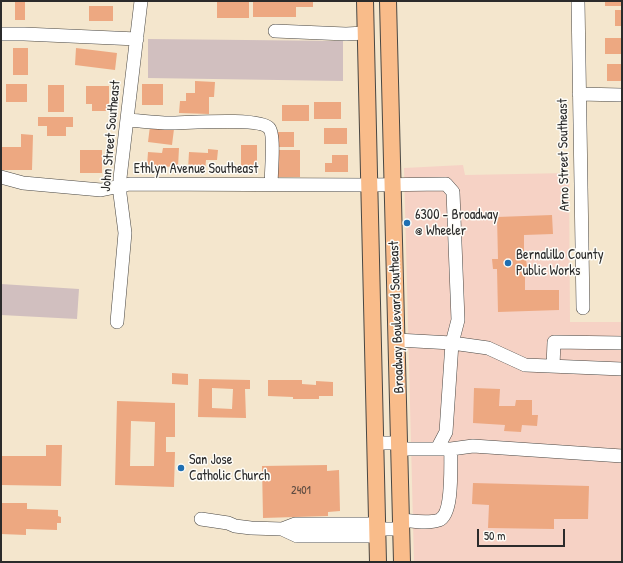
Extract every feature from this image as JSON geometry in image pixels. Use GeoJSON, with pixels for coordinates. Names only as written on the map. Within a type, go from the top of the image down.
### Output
{"type":"FeatureCollection","features":[{"type":"Feature","properties":{"kind":"main road","name":"Broadway Boulevard Southeast"},"geometry":{"type":"LineString","coordinates":[[365,1],[368,185],[378,562]]}},
{"type":"Feature","properties":{"kind":"main road","name":"Broadway Boulevard Southeast"},"geometry":{"type":"LineString","coordinates":[[388,1],[402,562]]}},
{"type":"Feature","properties":{"kind":"street","name":"John Street Southeast"},"geometry":{"type":"LineString","coordinates":[[117,322],[125,233],[120,186],[141,1]]}},
{"type":"Feature","properties":{"kind":"street","name":"Arno Street Southeast"},"geometry":{"type":"LineString","coordinates":[[578,1],[583,308]]}},
{"type":"Feature","properties":{"kind":"street"},"geometry":{"type":"LineString","coordinates":[[275,31],[346,34],[366,33]]}},
{"type":"Feature","properties":{"kind":"street"},"geometry":{"type":"LineString","coordinates":[[1,34],[136,39]]}},
{"type":"Feature","properties":{"kind":"street"},"geometry":{"type":"LineString","coordinates":[[579,94],[622,95]]}},
{"type":"Feature","properties":{"kind":"street"},"geometry":{"type":"LineString","coordinates":[[128,120],[169,123],[210,121],[265,124],[270,128],[271,132],[271,185]]}},
{"type":"Feature","properties":{"kind":"street","name":"Ethlyn Avenue Southeast"},"geometry":{"type":"LineString","coordinates":[[1,177],[22,182],[101,190],[130,184],[446,184],[453,192],[458,320],[452,343],[446,432],[437,449]]}},
{"type":"Feature","properties":{"kind":"street"},"geometry":{"type":"LineString","coordinates":[[397,340],[452,343],[488,348],[525,365],[622,368]]}},
{"type":"Feature","properties":{"kind":"street"},"geometry":{"type":"LineString","coordinates":[[553,366],[554,342],[622,343]]}},
{"type":"Feature","properties":{"kind":"street"},"geometry":{"type":"LineString","coordinates":[[376,443],[451,450],[473,446],[622,456]]}},
{"type":"Feature","properties":{"kind":"street"},"geometry":{"type":"LineString","coordinates":[[201,519],[243,527],[282,529],[295,524],[378,530],[402,524],[438,520],[446,514],[450,501],[451,450]]}},
{"type":"Feature","properties":{"kind":"shaded area"},"geometry":{"type":"Polygon","coordinates":[[[148,39],[343,41],[343,81],[148,78],[148,39]]]}},
{"type":"Feature","properties":{"kind":"shaded area","name":"Bernalillo County Public Works"},"geometry":{"type":"Polygon","coordinates":[[[463,165],[465,175],[569,173],[570,322],[622,322],[622,562],[414,562],[404,168],[463,165]]]}},
{"type":"Feature","properties":{"kind":"shaded area"},"geometry":{"type":"Polygon","coordinates":[[[1,284],[79,289],[77,319],[1,315],[1,284]]]}},
{"type":"Feature","properties":{"kind":"building"},"geometry":{"type":"Polygon","coordinates":[[[15,1],[25,1],[25,20],[15,20],[15,1]]]}},
{"type":"Feature","properties":{"kind":"building"},"geometry":{"type":"Polygon","coordinates":[[[217,1],[249,1],[249,18],[217,18],[217,1]]]}},
{"type":"Feature","properties":{"kind":"building"},"geometry":{"type":"Polygon","coordinates":[[[253,1],[313,1],[313,7],[296,7],[296,17],[253,17],[253,1]]]}},
{"type":"Feature","properties":{"kind":"building"},"geometry":{"type":"Polygon","coordinates":[[[605,1],[622,1],[622,6],[605,6],[605,1]]]}},
{"type":"Feature","properties":{"kind":"building"},"geometry":{"type":"Polygon","coordinates":[[[89,6],[113,6],[113,21],[89,21],[89,6]]]}},
{"type":"Feature","properties":{"kind":"building"},"geometry":{"type":"Polygon","coordinates":[[[615,10],[622,10],[622,26],[615,26],[615,10]]]}},
{"type":"Feature","properties":{"kind":"building"},"geometry":{"type":"Polygon","coordinates":[[[605,38],[622,38],[622,54],[605,54],[605,38]]]}},
{"type":"Feature","properties":{"kind":"building"},"geometry":{"type":"Polygon","coordinates":[[[13,48],[28,48],[28,75],[13,75],[13,48]]]}},
{"type":"Feature","properties":{"kind":"building"},"geometry":{"type":"Polygon","coordinates":[[[76,48],[117,53],[115,70],[75,65],[76,48]]]}},
{"type":"Feature","properties":{"kind":"building"},"geometry":{"type":"Polygon","coordinates":[[[607,64],[622,64],[622,81],[607,81],[607,64]]]}},
{"type":"Feature","properties":{"kind":"building"},"geometry":{"type":"Polygon","coordinates":[[[195,81],[215,82],[214,97],[209,97],[209,114],[179,113],[180,101],[186,101],[186,93],[195,93],[195,81]]]}},
{"type":"Feature","properties":{"kind":"building"},"geometry":{"type":"Polygon","coordinates":[[[6,84],[27,84],[27,102],[6,102],[6,84]]]}},
{"type":"Feature","properties":{"kind":"building"},"geometry":{"type":"Polygon","coordinates":[[[142,84],[163,84],[163,105],[142,105],[142,84]]]}},
{"type":"Feature","properties":{"kind":"building"},"geometry":{"type":"Polygon","coordinates":[[[48,85],[64,85],[64,112],[48,112],[48,85]]]}},
{"type":"Feature","properties":{"kind":"building"},"geometry":{"type":"Polygon","coordinates":[[[86,86],[109,86],[109,111],[92,111],[92,104],[86,104],[86,86]]]}},
{"type":"Feature","properties":{"kind":"building"},"geometry":{"type":"Polygon","coordinates":[[[314,102],[341,102],[341,119],[314,119],[314,102]]]}},
{"type":"Feature","properties":{"kind":"building"},"geometry":{"type":"Polygon","coordinates":[[[282,105],[309,105],[309,121],[282,121],[282,105]]]}},
{"type":"Feature","properties":{"kind":"building"},"geometry":{"type":"Polygon","coordinates":[[[38,117],[73,117],[73,127],[66,127],[66,136],[47,136],[47,126],[38,126],[38,117]]]}},
{"type":"Feature","properties":{"kind":"building"},"geometry":{"type":"Polygon","coordinates":[[[150,126],[174,129],[172,145],[148,142],[150,126]]]}},
{"type":"Feature","properties":{"kind":"building"},"geometry":{"type":"Polygon","coordinates":[[[324,128],[347,128],[347,144],[324,144],[324,128]]]}},
{"type":"Feature","properties":{"kind":"building"},"geometry":{"type":"Polygon","coordinates":[[[275,132],[294,132],[294,147],[275,147],[275,132]]]}},
{"type":"Feature","properties":{"kind":"building"},"geometry":{"type":"Polygon","coordinates":[[[21,134],[33,135],[32,170],[1,170],[1,147],[21,147],[21,134]]]}},
{"type":"Feature","properties":{"kind":"building"},"geometry":{"type":"Polygon","coordinates":[[[241,145],[257,145],[257,173],[241,173],[241,145]]]}},
{"type":"Feature","properties":{"kind":"building"},"geometry":{"type":"Polygon","coordinates":[[[163,148],[179,148],[178,167],[147,166],[148,152],[162,153],[163,148]]]}},
{"type":"Feature","properties":{"kind":"building"},"geometry":{"type":"Polygon","coordinates":[[[208,149],[218,150],[217,160],[206,160],[205,171],[188,170],[189,152],[208,153],[208,149]]]}},
{"type":"Feature","properties":{"kind":"building"},"geometry":{"type":"Polygon","coordinates":[[[80,150],[102,150],[102,173],[80,173],[80,150]]]}},
{"type":"Feature","properties":{"kind":"building"},"geometry":{"type":"Polygon","coordinates":[[[278,150],[300,150],[300,177],[278,177],[278,150]]]}},
{"type":"Feature","properties":{"kind":"building"},"geometry":{"type":"Polygon","coordinates":[[[332,155],[348,155],[348,172],[325,172],[325,163],[332,163],[332,155]]]}},
{"type":"Feature","properties":{"kind":"building"},"geometry":{"type":"Polygon","coordinates":[[[552,215],[553,234],[524,235],[524,259],[526,259],[527,267],[525,267],[525,290],[559,290],[559,310],[498,312],[497,269],[493,269],[492,259],[498,259],[497,217],[552,215]]]}},
{"type":"Feature","properties":{"kind":"building"},"geometry":{"type":"Polygon","coordinates":[[[172,373],[188,374],[188,385],[172,384],[172,373]]]}},
{"type":"Feature","properties":{"kind":"building"},"geometry":{"type":"Polygon","coordinates":[[[199,379],[250,380],[250,389],[245,389],[246,418],[198,417],[199,379]],[[212,388],[212,408],[232,409],[233,389],[212,388]]]}},
{"type":"Feature","properties":{"kind":"building"},"geometry":{"type":"Polygon","coordinates":[[[268,380],[302,380],[302,384],[316,385],[316,381],[333,382],[333,396],[319,396],[319,399],[293,399],[293,397],[268,396],[268,380]]]}},
{"type":"Feature","properties":{"kind":"building"},"geometry":{"type":"Polygon","coordinates":[[[474,388],[500,389],[499,406],[515,406],[516,400],[532,400],[532,415],[538,415],[537,426],[522,425],[521,432],[504,431],[505,425],[473,423],[474,388]]]}},
{"type":"Feature","properties":{"kind":"building"},"geometry":{"type":"Polygon","coordinates":[[[117,401],[175,403],[175,437],[166,437],[166,452],[175,452],[174,487],[115,485],[117,401]],[[131,421],[130,466],[154,466],[155,422],[131,421]]]}},
{"type":"Feature","properties":{"kind":"building"},"geometry":{"type":"Polygon","coordinates":[[[46,445],[62,445],[61,486],[1,485],[2,456],[46,456],[46,445]]]}},
{"type":"Feature","properties":{"kind":"building"},"geometry":{"type":"Polygon","coordinates":[[[327,465],[327,471],[339,470],[340,511],[328,512],[328,516],[263,518],[262,466],[327,465]]]}},
{"type":"Feature","properties":{"kind":"building"},"geometry":{"type":"Polygon","coordinates":[[[473,483],[589,486],[588,519],[554,519],[554,529],[488,528],[489,505],[472,504],[473,483]]]}},
{"type":"Feature","properties":{"kind":"building"},"geometry":{"type":"Polygon","coordinates":[[[1,503],[27,503],[27,509],[58,510],[58,516],[61,517],[61,523],[57,523],[57,530],[26,529],[26,535],[1,534],[1,503]]]}},
{"type":"Feature","properties":{"kind":"place","name":"6300 - Broadway @ Wheeler"},"geometry":{"type":"Point","coordinates":[407,223]}},
{"type":"Feature","properties":{"kind":"place","name":"Bernalillo County Public Works"},"geometry":{"type":"Point","coordinates":[508,263]}},
{"type":"Feature","properties":{"kind":"place","name":"San Jose Catholic Church"},"geometry":{"type":"Point","coordinates":[181,468]}}]}
